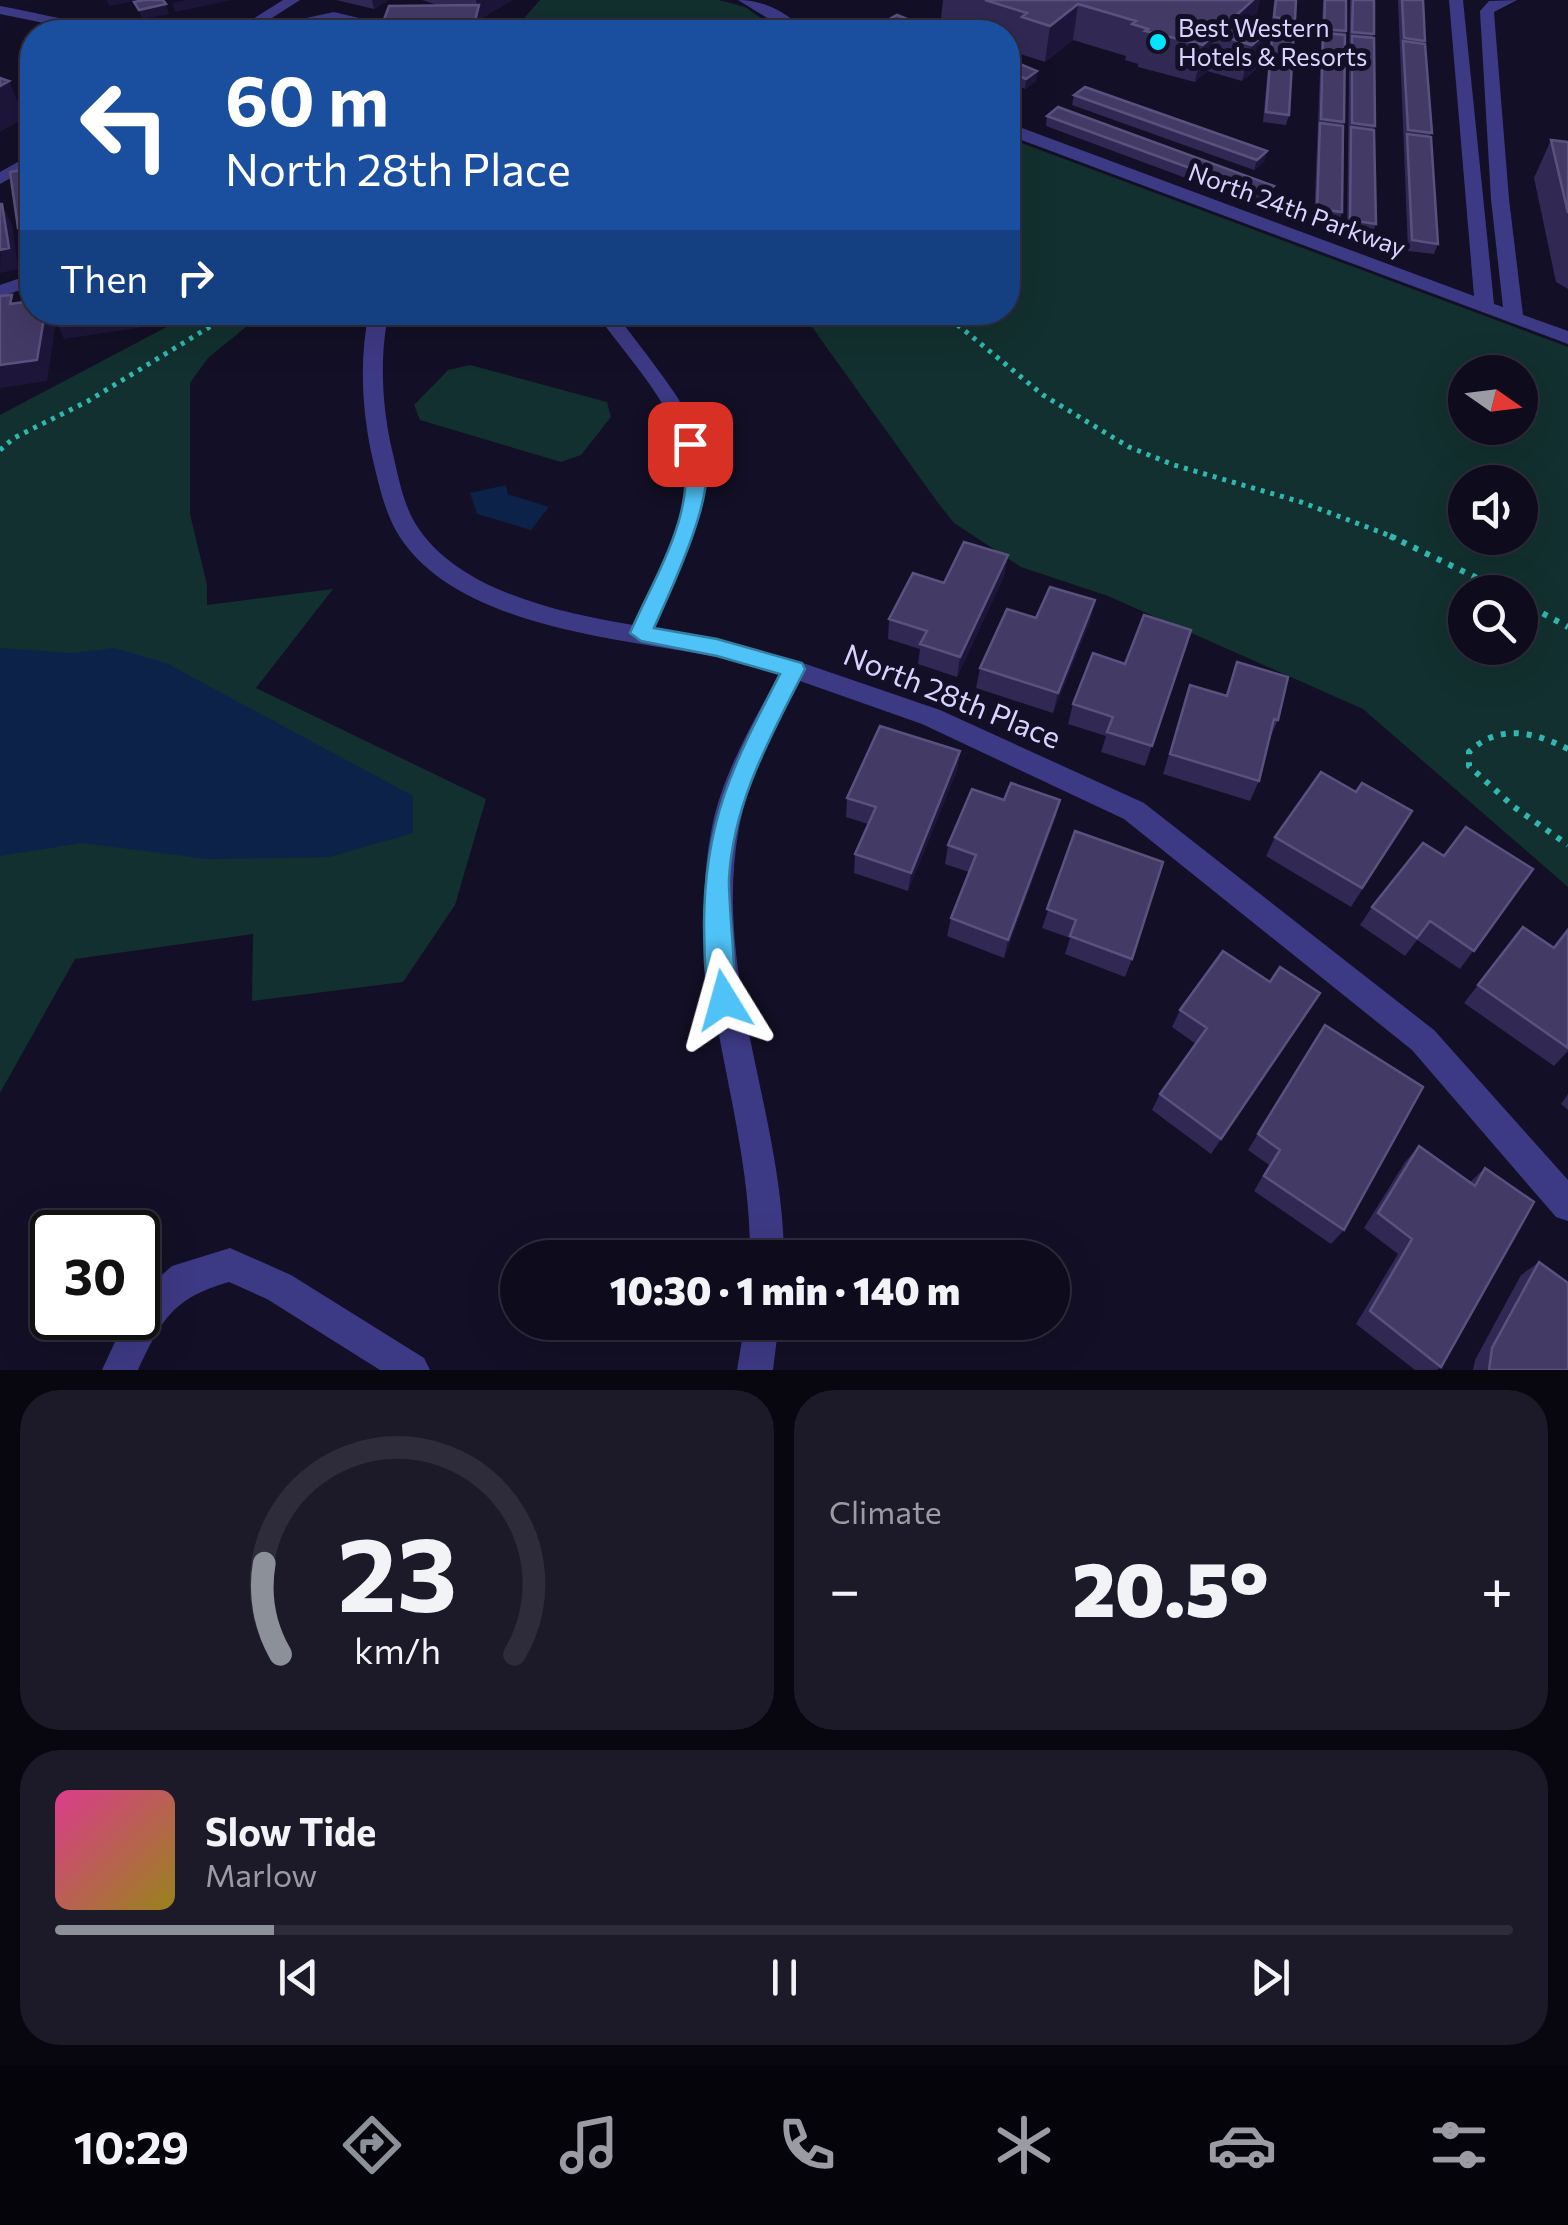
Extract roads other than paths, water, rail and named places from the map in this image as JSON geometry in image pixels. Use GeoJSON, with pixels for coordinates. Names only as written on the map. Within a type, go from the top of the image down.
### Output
{"type":"FeatureCollection","features":[{"type":"Feature","properties":{"kind":"street"},"geometry":{"type":"LineString","coordinates":[[260,20],[293,0]]}},
{"type":"Feature","properties":{"kind":"street"},"geometry":{"type":"LineString","coordinates":[[745,0],[782,20]]}},
{"type":"Feature","properties":{"kind":"street"},"geometry":{"type":"LineString","coordinates":[[1456,0],[1485,307]]}},
{"type":"Feature","properties":{"kind":"street"},"geometry":{"type":"LineString","coordinates":[[1510,0],[1494,4],[1487,11],[1514,318]]}},
{"type":"Feature","properties":{"kind":"street"},"geometry":{"type":"LineString","coordinates":[[0,10],[47,20]]}},
{"type":"Feature","properties":{"kind":"street"},"geometry":{"type":"LineString","coordinates":[[317,20],[339,16],[352,20]]}},
{"type":"Feature","properties":{"kind":"street","name":"North 24th Parkway"},"geometry":{"type":"LineString","coordinates":[[1020,133],[1568,338]]}},
{"type":"Feature","properties":{"kind":"street","name":"North 28th Place"},"geometry":{"type":"LineString","coordinates":[[376,325],[372,344],[377,430],[406,528],[430,556],[464,580],[524,610],[581,625],[717,648],[794,669],[931,717],[1134,811],[1423,1040],[1568,1204]]}},
{"type":"Feature","properties":{"kind":"street"},"geometry":{"type":"LineString","coordinates":[[613,325],[683,423],[697,463],[697,485],[689,520],[641,633]]}},
{"type":"Feature","properties":{"kind":"street"},"geometry":{"type":"LineString","coordinates":[[767,1240],[766,1193],[718,970],[717,878],[725,826],[742,770],[794,669]]}},
{"type":"Feature","properties":{"kind":"street"},"geometry":{"type":"LineString","coordinates":[[120,1370],[148,1310],[184,1278],[230,1265],[279,1287],[412,1370]]}},
{"type":"Feature","properties":{"kind":"street"},"geometry":{"type":"LineString","coordinates":[[755,1370],[759,1340]]}},
{"type":"Feature","properties":{"kind":"water"},"geometry":{"type":"Polygon","coordinates":[[[506,485],[508,494],[549,507],[531,530],[477,514],[470,493],[506,485]]]}},
{"type":"Feature","properties":{"kind":"water"},"geometry":{"type":"Polygon","coordinates":[[[0,648],[72,653],[114,648],[166,663],[413,796],[413,833],[329,857],[208,859],[82,843],[0,856],[0,648]]]}},
{"type":"Feature","properties":{"kind":"place","name":"Best Western Hotels & Resorts"},"geometry":{"type":"Point","coordinates":[1158,42]}}]}
